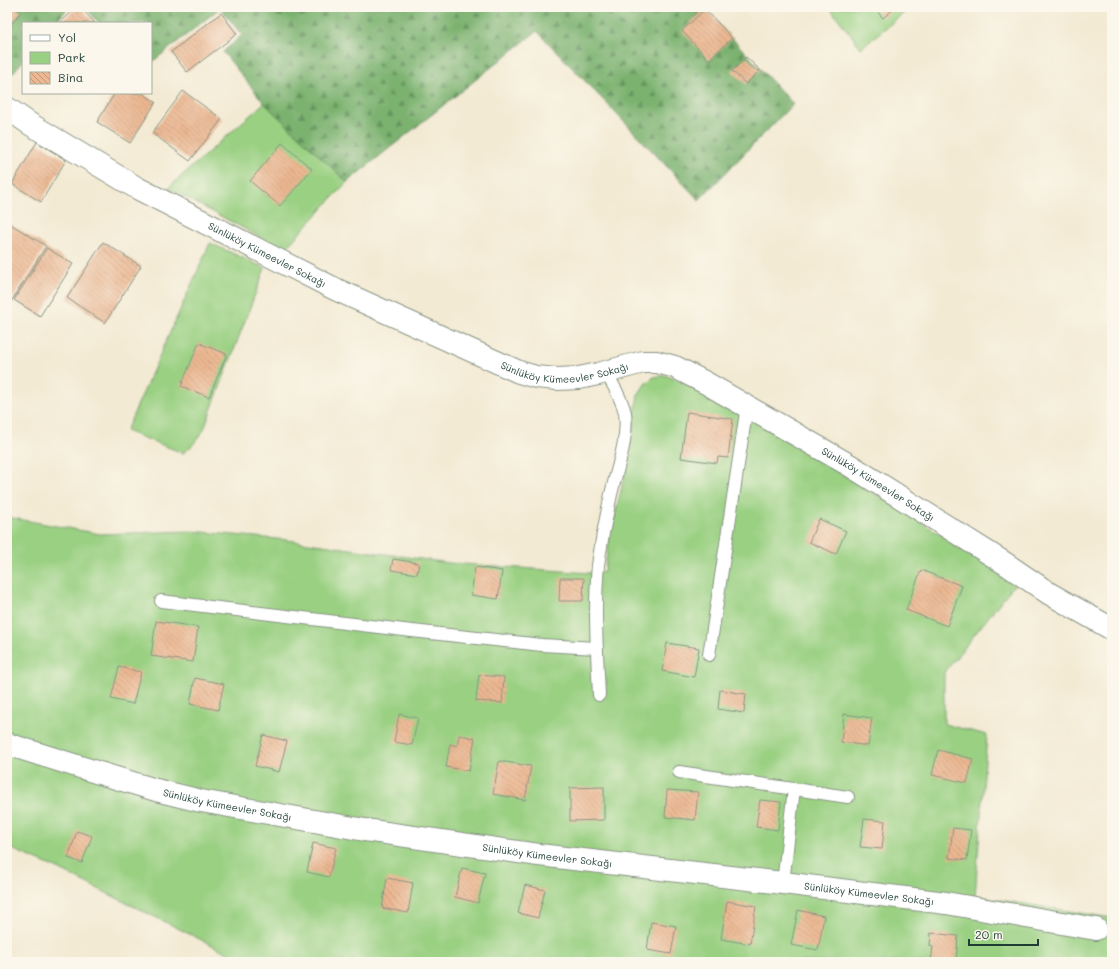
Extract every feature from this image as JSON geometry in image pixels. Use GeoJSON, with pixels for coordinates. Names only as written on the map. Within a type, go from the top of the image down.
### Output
{"type":"FeatureCollection","features":[{"type":"Feature","properties":{"kind":"street","name":"Sünlüköy Kümeevler Sokağı"},"geometry":{"type":"LineString","coordinates":[[7,108],[30,124],[137,188],[335,289],[519,372],[536,377],[557,379],[579,378],[643,362],[657,362],[676,367],[851,466],[1006,564],[1050,594],[1112,629]]}},
{"type":"Feature","properties":{"kind":"street","name":"Sünlüköy Kümeevler Sokağı"},"geometry":{"type":"LineString","coordinates":[[7,744],[156,790],[208,802],[365,830],[539,855],[946,903],[1096,929]]}},
{"type":"Feature","properties":{"kind":"lane"},"geometry":{"type":"LineString","coordinates":[[599,695],[596,604],[598,564],[609,500],[622,451],[625,430],[625,413],[621,401],[606,372]]}},
{"type":"Feature","properties":{"kind":"lane"},"geometry":{"type":"LineString","coordinates":[[710,655],[747,406]]}},
{"type":"Feature","properties":{"kind":"lane"},"geometry":{"type":"LineString","coordinates":[[160,601],[542,645],[597,648]]}},
{"type":"Feature","properties":{"kind":"lane"},"geometry":{"type":"LineString","coordinates":[[679,772],[848,797]]}},
{"type":"Feature","properties":{"kind":"lane"},"geometry":{"type":"LineString","coordinates":[[783,883],[794,789]]}},
{"type":"Feature","properties":{"kind":"green space"},"geometry":{"type":"Polygon","coordinates":[[[7,7],[69,7],[56,22],[22,22],[22,62],[7,80],[7,7]]]}},
{"type":"Feature","properties":{"kind":"green space"},"geometry":{"type":"Polygon","coordinates":[[[85,7],[703,7],[793,104],[699,200],[537,31],[347,182],[264,103],[223,52],[242,35],[220,8],[152,62],[152,22],[98,22],[85,7]]]}},
{"type":"Feature","properties":{"kind":"green space"},"geometry":{"type":"Polygon","coordinates":[[[829,7],[911,7],[861,48],[829,7]]]}},
{"type":"Feature","properties":{"kind":"green space"},"geometry":{"type":"Polygon","coordinates":[[[264,103],[347,182],[284,250],[168,188],[264,103]]]}},
{"type":"Feature","properties":{"kind":"green space"},"geometry":{"type":"Polygon","coordinates":[[[210,243],[265,268],[204,429],[190,448],[183,453],[126,431],[210,243]]]}},
{"type":"Feature","properties":{"kind":"green space"},"geometry":{"type":"Polygon","coordinates":[[[664,375],[676,379],[757,422],[1017,581],[944,673],[944,724],[987,735],[975,896],[1112,918],[1112,962],[246,962],[56,868],[7,847],[7,517],[100,534],[191,531],[287,540],[449,563],[590,573],[604,572],[610,536],[625,474],[638,395],[645,384],[654,377],[664,375]]]}},
{"type":"Feature","properties":{"kind":"building"},"geometry":{"type":"Polygon","coordinates":[[[7,7],[15,7],[21,12],[7,29],[7,7]]]}},
{"type":"Feature","properties":{"kind":"building"},"geometry":{"type":"Polygon","coordinates":[[[77,7],[80,7],[94,22],[61,22],[77,7]]]}},
{"type":"Feature","properties":{"kind":"building"},"geometry":{"type":"Polygon","coordinates":[[[873,7],[896,7],[883,18],[873,7]]]}},
{"type":"Feature","properties":{"kind":"building"},"geometry":{"type":"Polygon","coordinates":[[[705,9],[732,38],[709,60],[682,31],[705,9]]]}},
{"type":"Feature","properties":{"kind":"building"},"geometry":{"type":"Polygon","coordinates":[[[221,13],[237,34],[187,72],[171,52],[221,13]]]}},
{"type":"Feature","properties":{"kind":"building"},"geometry":{"type":"Polygon","coordinates":[[[746,57],[760,70],[746,84],[732,71],[746,57]]]}},
{"type":"Feature","properties":{"kind":"building"},"geometry":{"type":"Polygon","coordinates":[[[183,91],[222,119],[190,161],[152,133],[183,91]]]}},
{"type":"Feature","properties":{"kind":"building"},"geometry":{"type":"Polygon","coordinates":[[[114,94],[144,94],[156,102],[130,143],[97,122],[114,94]]]}},
{"type":"Feature","properties":{"kind":"building"},"geometry":{"type":"Polygon","coordinates":[[[37,142],[66,160],[41,202],[12,184],[37,142]]]}},
{"type":"Feature","properties":{"kind":"building"},"geometry":{"type":"Polygon","coordinates":[[[282,143],[312,169],[280,206],[250,181],[282,143]]]}},
{"type":"Feature","properties":{"kind":"building"},"geometry":{"type":"Polygon","coordinates":[[[7,222],[46,246],[11,302],[7,300],[7,222]]]}},
{"type":"Feature","properties":{"kind":"building"},"geometry":{"type":"Polygon","coordinates":[[[103,242],[141,266],[105,323],[67,298],[103,242]]]}},
{"type":"Feature","properties":{"kind":"building"},"geometry":{"type":"Polygon","coordinates":[[[47,248],[73,264],[40,316],[14,300],[47,248]]]}},
{"type":"Feature","properties":{"kind":"building"},"geometry":{"type":"Polygon","coordinates":[[[199,343],[227,354],[209,397],[181,386],[199,343]]]}},
{"type":"Feature","properties":{"kind":"building"},"geometry":{"type":"Polygon","coordinates":[[[687,412],[733,419],[728,458],[718,457],[717,463],[681,458],[687,412]]]}},
{"type":"Feature","properties":{"kind":"building"},"geometry":{"type":"Polygon","coordinates":[[[819,519],[846,531],[836,554],[809,542],[819,519]]]}},
{"type":"Feature","properties":{"kind":"building"},"geometry":{"type":"Polygon","coordinates":[[[393,559],[419,563],[417,574],[391,570],[393,559]]]}},
{"type":"Feature","properties":{"kind":"building"},"geometry":{"type":"Polygon","coordinates":[[[475,567],[502,571],[498,599],[471,595],[475,567]]]}},
{"type":"Feature","properties":{"kind":"building"},"geometry":{"type":"Polygon","coordinates":[[[921,570],[962,586],[947,626],[906,610],[921,570]]]}},
{"type":"Feature","properties":{"kind":"building"},"geometry":{"type":"Polygon","coordinates":[[[560,578],[584,578],[583,601],[559,601],[560,578]]]}},
{"type":"Feature","properties":{"kind":"building"},"geometry":{"type":"Polygon","coordinates":[[[156,621],[198,627],[193,662],[151,656],[156,621]]]}},
{"type":"Feature","properties":{"kind":"building"},"geometry":{"type":"Polygon","coordinates":[[[667,643],[699,648],[694,677],[662,671],[667,643]]]}},
{"type":"Feature","properties":{"kind":"building"},"geometry":{"type":"Polygon","coordinates":[[[7,644],[10,645],[7,654],[7,644]]]}},
{"type":"Feature","properties":{"kind":"building"},"geometry":{"type":"Polygon","coordinates":[[[119,667],[141,672],[133,704],[111,699],[119,667]]]}},
{"type":"Feature","properties":{"kind":"building"},"geometry":{"type":"Polygon","coordinates":[[[479,675],[504,677],[502,703],[476,701],[479,675]]]}},
{"type":"Feature","properties":{"kind":"building"},"geometry":{"type":"Polygon","coordinates":[[[195,678],[224,684],[218,710],[190,704],[195,678]]]}},
{"type":"Feature","properties":{"kind":"building"},"geometry":{"type":"Polygon","coordinates":[[[720,690],[746,694],[744,713],[718,709],[720,690]]]}},
{"type":"Feature","properties":{"kind":"building"},"geometry":{"type":"Polygon","coordinates":[[[399,714],[418,718],[412,745],[394,742],[399,714]]]}},
{"type":"Feature","properties":{"kind":"building"},"geometry":{"type":"Polygon","coordinates":[[[844,714],[872,718],[868,746],[841,742],[844,714]]]}},
{"type":"Feature","properties":{"kind":"building"},"geometry":{"type":"Polygon","coordinates":[[[263,735],[287,741],[279,772],[255,766],[263,735]]]}},
{"type":"Feature","properties":{"kind":"building"},"geometry":{"type":"Polygon","coordinates":[[[459,735],[475,738],[469,771],[446,767],[450,744],[457,746],[459,735]]]}},
{"type":"Feature","properties":{"kind":"building"},"geometry":{"type":"Polygon","coordinates":[[[938,750],[973,759],[967,783],[932,775],[938,750]]]}},
{"type":"Feature","properties":{"kind":"building"},"geometry":{"type":"Polygon","coordinates":[[[499,761],[531,766],[525,800],[493,794],[499,761]]]}},
{"type":"Feature","properties":{"kind":"building"},"geometry":{"type":"Polygon","coordinates":[[[604,787],[604,820],[570,821],[570,788],[604,787]]]}},
{"type":"Feature","properties":{"kind":"building"},"geometry":{"type":"Polygon","coordinates":[[[667,790],[698,792],[695,820],[665,817],[667,790]]]}},
{"type":"Feature","properties":{"kind":"building"},"geometry":{"type":"Polygon","coordinates":[[[760,800],[781,802],[778,830],[756,827],[760,800]]]}},
{"type":"Feature","properties":{"kind":"building"},"geometry":{"type":"Polygon","coordinates":[[[864,819],[885,821],[882,849],[860,847],[864,819]]]}},
{"type":"Feature","properties":{"kind":"building"},"geometry":{"type":"Polygon","coordinates":[[[953,828],[971,830],[967,860],[949,858],[953,828]]]}},
{"type":"Feature","properties":{"kind":"building"},"geometry":{"type":"Polygon","coordinates":[[[77,831],[92,836],[82,863],[68,858],[77,831]]]}},
{"type":"Feature","properties":{"kind":"building"},"geometry":{"type":"Polygon","coordinates":[[[313,843],[336,848],[329,877],[307,872],[313,843]]]}},
{"type":"Feature","properties":{"kind":"building"},"geometry":{"type":"Polygon","coordinates":[[[462,868],[485,873],[478,903],[455,897],[462,868]]]}},
{"type":"Feature","properties":{"kind":"building"},"geometry":{"type":"Polygon","coordinates":[[[387,878],[413,883],[408,913],[382,908],[387,878]]]}},
{"type":"Feature","properties":{"kind":"building"},"geometry":{"type":"Polygon","coordinates":[[[525,885],[545,890],[538,918],[518,913],[525,885]]]}},
{"type":"Feature","properties":{"kind":"building"},"geometry":{"type":"Polygon","coordinates":[[[727,901],[756,906],[750,944],[721,939],[727,901]]]}},
{"type":"Feature","properties":{"kind":"building"},"geometry":{"type":"Polygon","coordinates":[[[798,910],[824,916],[818,950],[791,945],[798,910]]]}},
{"type":"Feature","properties":{"kind":"building"},"geometry":{"type":"Polygon","coordinates":[[[651,922],[676,926],[671,954],[647,950],[651,922]]]}},
{"type":"Feature","properties":{"kind":"building"},"geometry":{"type":"Polygon","coordinates":[[[931,933],[958,936],[956,962],[931,962],[933,947],[930,946],[931,933]]]}}]}
